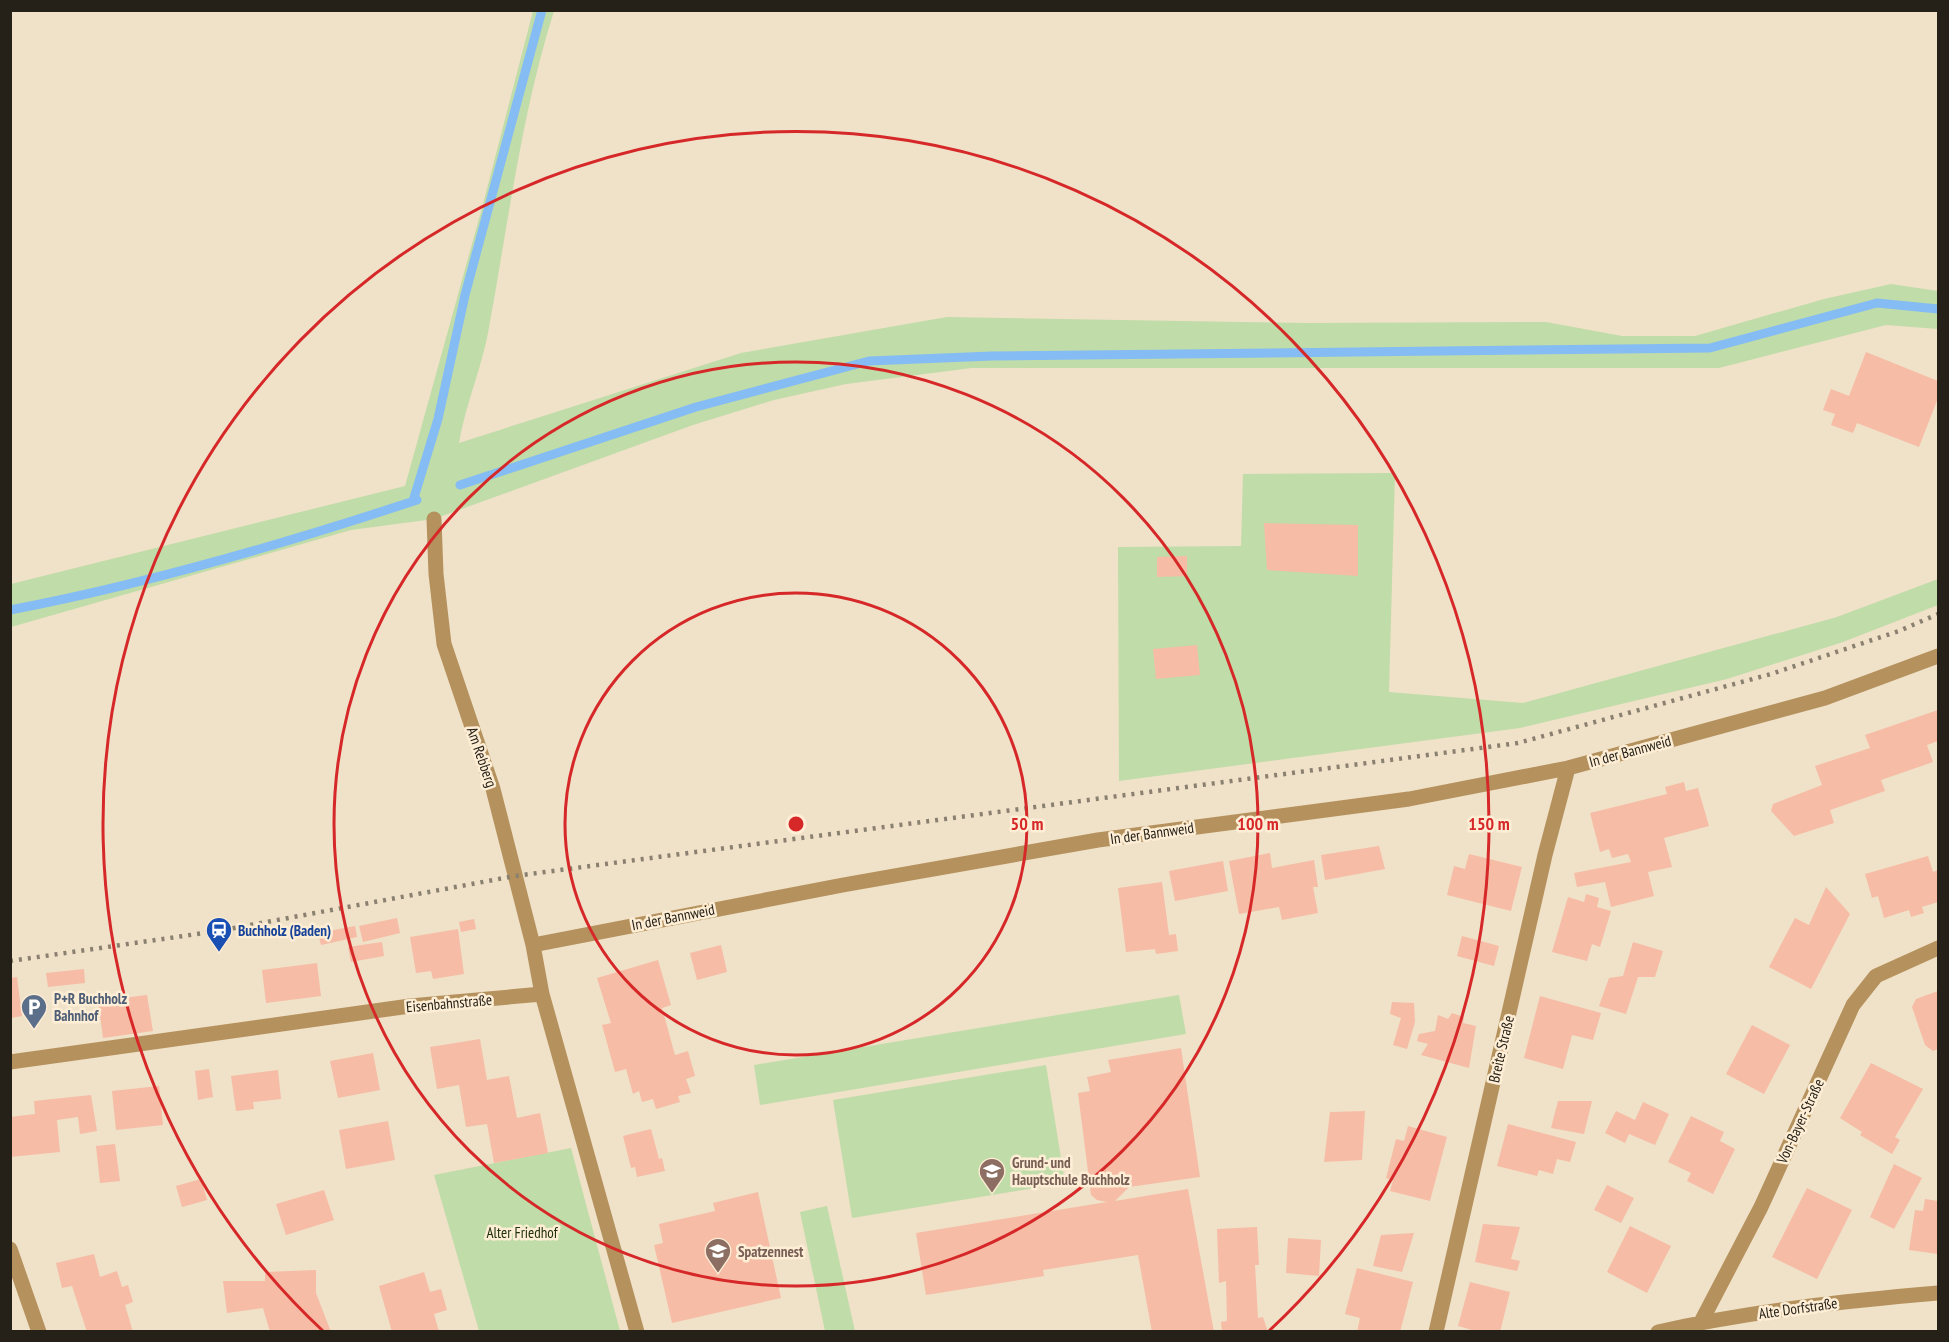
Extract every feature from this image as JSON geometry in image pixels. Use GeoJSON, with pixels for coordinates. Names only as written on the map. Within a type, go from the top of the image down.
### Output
{"type":"FeatureCollection","features":[{"type":"Feature","properties":{"kind":"street","name":"Am Rebberg"},"geometry":{"type":"LineString","coordinates":[[434,519],[436,574],[444,644],[493,789],[533,945],[542,994]]}},
{"type":"Feature","properties":{"kind":"street","name":"In der Bannweid"},"geometry":{"type":"LineString","coordinates":[[533,945],[843,885],[1098,840],[1409,799],[1568,768],[1825,698],[1938,656]]}},
{"type":"Feature","properties":{"kind":"street","name":"Breite Straße"},"geometry":{"type":"LineString","coordinates":[[1436,1332],[1545,855],[1568,768]]}},
{"type":"Feature","properties":{"kind":"street","name":"Von-Bayer-Straße"},"geometry":{"type":"LineString","coordinates":[[1701,1327],[1761,1207],[1853,1005],[1876,976],[1938,948]]}},
{"type":"Feature","properties":{"kind":"street","name":"Eisenbahnstraße"},"geometry":{"type":"LineString","coordinates":[[10,1062],[410,1006],[542,994]]}},
{"type":"Feature","properties":{"kind":"street"},"geometry":{"type":"LineString","coordinates":[[542,994],[637,1332]]}},
{"type":"Feature","properties":{"kind":"street"},"geometry":{"type":"LineString","coordinates":[[10,1249],[39,1332]]}},
{"type":"Feature","properties":{"kind":"street","name":"Alte Dorfstraße"},"geometry":{"type":"LineString","coordinates":[[1658,1332],[1701,1327],[1854,1300],[1938,1293]]}},
{"type":"Feature","properties":{"kind":"green space"},"geometry":{"type":"Polygon","coordinates":[[[533,11],[554,11],[524,130],[485,347],[459,443],[741,353],[947,317],[1307,323],[1546,322],[1622,336],[1695,336],[1824,299],[1891,284],[1938,291],[1938,329],[1886,325],[1719,368],[972,368],[846,384],[774,400],[693,425],[434,519],[351,530],[11,627],[11,584],[405,486],[482,208],[533,11]]]}},
{"type":"Feature","properties":{"kind":"green space"},"geometry":{"type":"Polygon","coordinates":[[[1395,473],[1389,692],[1523,703],[1837,617],[1938,579],[1938,605],[1843,642],[1727,679],[1520,728],[1119,781],[1118,547],[1241,546],[1243,474],[1395,473]]]}},
{"type":"Feature","properties":{"kind":"green space"},"geometry":{"type":"Polygon","coordinates":[[[1179,995],[1186,1034],[760,1105],[754,1065],[1179,995]]]}},
{"type":"Feature","properties":{"kind":"green space"},"geometry":{"type":"Polygon","coordinates":[[[1046,1065],[1065,1183],[852,1218],[833,1100],[1046,1065]]]}},
{"type":"Feature","properties":{"kind":"green space","name":"Alter Friedhof"},"geometry":{"type":"Polygon","coordinates":[[[571,1148],[620,1331],[479,1331],[434,1175],[571,1148]]]}},
{"type":"Feature","properties":{"kind":"green space"},"geometry":{"type":"Polygon","coordinates":[[[827,1206],[855,1331],[825,1331],[800,1212],[827,1206]]]}},
{"type":"Feature","properties":{"kind":"building"},"geometry":{"type":"Polygon","coordinates":[[[1866,352],[1938,381],[1938,398],[1919,447],[1857,423],[1853,433],[1831,425],[1835,414],[1823,410],[1831,389],[1849,396],[1866,352]]]}},
{"type":"Feature","properties":{"kind":"building"},"geometry":{"type":"Polygon","coordinates":[[[1264,523],[1358,525],[1358,576],[1267,570],[1264,523]]]}},
{"type":"Feature","properties":{"kind":"building"},"geometry":{"type":"Polygon","coordinates":[[[1187,556],[1187,576],[1157,577],[1157,557],[1187,556]]]}},
{"type":"Feature","properties":{"kind":"building"},"geometry":{"type":"Polygon","coordinates":[[[1197,645],[1200,675],[1156,679],[1153,649],[1197,645]]]}},
{"type":"Feature","properties":{"kind":"building"},"geometry":{"type":"Polygon","coordinates":[[[1938,710],[1938,741],[1927,745],[1933,762],[1881,780],[1885,791],[1830,810],[1834,823],[1794,836],[1771,811],[1773,804],[1822,785],[1815,766],[1870,748],[1865,735],[1938,710]]]}},
{"type":"Feature","properties":{"kind":"building"},"geometry":{"type":"Polygon","coordinates":[[[1684,782],[1686,791],[1698,788],[1709,826],[1664,838],[1672,867],[1648,872],[1654,896],[1611,907],[1605,882],[1577,887],[1574,873],[1631,862],[1628,854],[1612,858],[1609,849],[1600,852],[1590,813],[1667,794],[1665,787],[1684,782]]]}},
{"type":"Feature","properties":{"kind":"building"},"geometry":{"type":"Polygon","coordinates":[[[1379,846],[1385,869],[1325,880],[1321,855],[1379,846]]]}},
{"type":"Feature","properties":{"kind":"building"},"geometry":{"type":"Polygon","coordinates":[[[1270,853],[1272,868],[1314,860],[1318,887],[1313,887],[1318,913],[1282,920],[1279,907],[1239,914],[1229,861],[1270,853]]]}},
{"type":"Feature","properties":{"kind":"building"},"geometry":{"type":"Polygon","coordinates":[[[1469,854],[1522,867],[1511,911],[1447,895],[1454,866],[1465,869],[1469,854]]]}},
{"type":"Feature","properties":{"kind":"building"},"geometry":{"type":"Polygon","coordinates":[[[1928,856],[1933,872],[1938,870],[1938,902],[1922,907],[1924,913],[1911,917],[1909,910],[1884,918],[1878,896],[1872,898],[1865,874],[1928,856]]]}},
{"type":"Feature","properties":{"kind":"building"},"geometry":{"type":"Polygon","coordinates":[[[1223,861],[1228,891],[1175,901],[1169,871],[1223,861]]]}},
{"type":"Feature","properties":{"kind":"building"},"geometry":{"type":"Polygon","coordinates":[[[1162,882],[1169,935],[1176,934],[1178,951],[1156,954],[1155,949],[1126,952],[1118,888],[1162,882]]]}},
{"type":"Feature","properties":{"kind":"building"},"geometry":{"type":"Polygon","coordinates":[[[1826,887],[1850,914],[1811,989],[1769,967],[1795,918],[1809,925],[1826,887]]]}},
{"type":"Feature","properties":{"kind":"building"},"geometry":{"type":"Polygon","coordinates":[[[1586,894],[1599,898],[1597,907],[1611,911],[1600,947],[1592,944],[1587,961],[1552,952],[1568,897],[1584,902],[1586,894]]]}},
{"type":"Feature","properties":{"kind":"building"},"geometry":{"type":"Polygon","coordinates":[[[397,918],[400,933],[363,942],[359,926],[397,918]]]}},
{"type":"Feature","properties":{"kind":"building"},"geometry":{"type":"Polygon","coordinates":[[[474,919],[476,929],[461,932],[459,922],[474,919]]]}},
{"type":"Feature","properties":{"kind":"building"},"geometry":{"type":"Polygon","coordinates":[[[355,926],[357,937],[321,945],[318,933],[355,926]]]}},
{"type":"Feature","properties":{"kind":"building"},"geometry":{"type":"Polygon","coordinates":[[[458,929],[464,974],[433,979],[431,971],[416,973],[410,937],[458,929]]]}},
{"type":"Feature","properties":{"kind":"building"},"geometry":{"type":"Polygon","coordinates":[[[1462,936],[1499,946],[1494,966],[1457,956],[1462,936]]]}},
{"type":"Feature","properties":{"kind":"building"},"geometry":{"type":"Polygon","coordinates":[[[382,942],[384,956],[351,962],[348,947],[382,942]]]}},
{"type":"Feature","properties":{"kind":"building"},"geometry":{"type":"Polygon","coordinates":[[[1633,942],[1663,951],[1655,977],[1638,977],[1626,1014],[1599,1006],[1609,978],[1623,976],[1633,942]]]}},
{"type":"Feature","properties":{"kind":"building"},"geometry":{"type":"Polygon","coordinates":[[[721,945],[727,972],[697,980],[690,953],[721,945]]]}},
{"type":"Feature","properties":{"kind":"building"},"geometry":{"type":"Polygon","coordinates":[[[658,960],[671,1005],[662,1008],[675,1055],[688,1051],[695,1076],[686,1079],[691,1093],[678,1096],[680,1102],[656,1109],[653,1099],[642,1102],[639,1091],[633,1094],[626,1069],[615,1072],[602,1025],[611,1023],[597,978],[658,960]]]}},
{"type":"Feature","properties":{"kind":"building"},"geometry":{"type":"Polygon","coordinates":[[[317,963],[321,996],[266,1003],[262,970],[317,963]]]}},
{"type":"Feature","properties":{"kind":"building"},"geometry":{"type":"Polygon","coordinates":[[[84,969],[85,983],[48,987],[46,973],[84,969]]]}},
{"type":"Feature","properties":{"kind":"building"},"geometry":{"type":"Polygon","coordinates":[[[17,977],[22,1016],[11,1018],[10,978],[17,977]]]}},
{"type":"Feature","properties":{"kind":"building"},"geometry":{"type":"Polygon","coordinates":[[[1938,991],[1938,1049],[1933,1051],[1925,1045],[1912,1007],[1916,999],[1938,991]]]}},
{"type":"Feature","properties":{"kind":"building"},"geometry":{"type":"Polygon","coordinates":[[[147,995],[153,1031],[103,1038],[98,1001],[147,995]]]}},
{"type":"Feature","properties":{"kind":"building"},"geometry":{"type":"Polygon","coordinates":[[[1540,996],[1601,1013],[1593,1040],[1572,1035],[1563,1069],[1524,1058],[1540,996]]]}},
{"type":"Feature","properties":{"kind":"building"},"geometry":{"type":"Polygon","coordinates":[[[1392,1002],[1414,1003],[1415,1022],[1407,1049],[1393,1045],[1401,1018],[1390,1014],[1392,1002]]]}},
{"type":"Feature","properties":{"kind":"building"},"geometry":{"type":"Polygon","coordinates":[[[1452,1013],[1464,1017],[1463,1023],[1476,1026],[1469,1068],[1421,1055],[1428,1044],[1417,1041],[1419,1034],[1435,1031],[1438,1015],[1448,1019],[1452,1013]]]}},
{"type":"Feature","properties":{"kind":"building"},"geometry":{"type":"Polygon","coordinates":[[[1752,1025],[1790,1045],[1764,1094],[1726,1074],[1752,1025]]]}},
{"type":"Feature","properties":{"kind":"building"},"geometry":{"type":"Polygon","coordinates":[[[480,1039],[487,1080],[509,1076],[517,1118],[540,1113],[548,1153],[494,1163],[487,1124],[466,1127],[459,1085],[437,1089],[430,1047],[480,1039]]]}},
{"type":"Feature","properties":{"kind":"building"},"geometry":{"type":"Polygon","coordinates":[[[1181,1048],[1200,1177],[1129,1187],[1115,1201],[1188,1189],[1214,1332],[1152,1332],[1138,1255],[1043,1270],[1044,1276],[926,1295],[916,1233],[1107,1202],[1097,1200],[1091,1195],[1078,1093],[1090,1091],[1087,1077],[1111,1072],[1108,1060],[1181,1048]]]}},
{"type":"Feature","properties":{"kind":"building"},"geometry":{"type":"Polygon","coordinates":[[[373,1053],[380,1090],[338,1098],[330,1061],[373,1053]]]}},
{"type":"Feature","properties":{"kind":"building"},"geometry":{"type":"Polygon","coordinates":[[[1871,1063],[1923,1089],[1895,1137],[1900,1140],[1892,1154],[1860,1135],[1862,1132],[1840,1118],[1871,1063]]]}},
{"type":"Feature","properties":{"kind":"building"},"geometry":{"type":"Polygon","coordinates":[[[209,1069],[213,1097],[198,1100],[195,1071],[209,1069]]]}},
{"type":"Feature","properties":{"kind":"building"},"geometry":{"type":"Polygon","coordinates":[[[278,1070],[281,1099],[253,1102],[254,1109],[236,1111],[231,1076],[278,1070]]]}},
{"type":"Feature","properties":{"kind":"building"},"geometry":{"type":"Polygon","coordinates":[[[159,1086],[163,1125],[116,1130],[112,1091],[159,1086]]]}},
{"type":"Feature","properties":{"kind":"building"},"geometry":{"type":"Polygon","coordinates":[[[91,1095],[97,1131],[80,1134],[78,1117],[57,1120],[60,1152],[10,1157],[10,1117],[35,1114],[34,1101],[91,1095]]]}},
{"type":"Feature","properties":{"kind":"building"},"geometry":{"type":"Polygon","coordinates":[[[1558,1101],[1592,1101],[1584,1134],[1551,1128],[1558,1101]]]}},
{"type":"Feature","properties":{"kind":"building"},"geometry":{"type":"Polygon","coordinates":[[[1643,1102],[1669,1114],[1655,1145],[1629,1134],[1625,1143],[1605,1133],[1616,1111],[1635,1120],[1643,1102]]]}},
{"type":"Feature","properties":{"kind":"building"},"geometry":{"type":"Polygon","coordinates":[[[1365,1111],[1362,1160],[1324,1162],[1330,1112],[1365,1111]]]}},
{"type":"Feature","properties":{"kind":"building"},"geometry":{"type":"Polygon","coordinates":[[[1691,1116],[1724,1132],[1720,1141],[1735,1149],[1713,1194],[1687,1181],[1691,1173],[1668,1162],[1691,1116]]]}},
{"type":"Feature","properties":{"kind":"building"},"geometry":{"type":"Polygon","coordinates":[[[388,1121],[395,1160],[346,1169],[339,1130],[388,1121]]]}},
{"type":"Feature","properties":{"kind":"building"},"geometry":{"type":"Polygon","coordinates":[[[1508,1124],[1576,1142],[1570,1162],[1557,1159],[1553,1174],[1539,1170],[1537,1176],[1497,1166],[1508,1124]]]}},
{"type":"Feature","properties":{"kind":"building"},"geometry":{"type":"Polygon","coordinates":[[[1408,1126],[1447,1137],[1430,1201],[1390,1191],[1393,1180],[1386,1178],[1396,1139],[1404,1141],[1408,1126]]]}},
{"type":"Feature","properties":{"kind":"building"},"geometry":{"type":"Polygon","coordinates":[[[651,1129],[659,1159],[662,1158],[665,1171],[637,1177],[635,1167],[631,1168],[623,1136],[651,1129]]]}},
{"type":"Feature","properties":{"kind":"building"},"geometry":{"type":"Polygon","coordinates":[[[115,1144],[120,1181],[100,1183],[96,1146],[115,1144]]]}},
{"type":"Feature","properties":{"kind":"building"},"geometry":{"type":"Polygon","coordinates":[[[1894,1164],[1922,1178],[1894,1229],[1870,1217],[1894,1164]]]}},
{"type":"Feature","properties":{"kind":"building"},"geometry":{"type":"Polygon","coordinates":[[[201,1179],[207,1200],[182,1207],[176,1186],[201,1179]]]}},
{"type":"Feature","properties":{"kind":"building"},"geometry":{"type":"Polygon","coordinates":[[[1607,1185],[1634,1198],[1621,1223],[1594,1210],[1607,1185]]]}},
{"type":"Feature","properties":{"kind":"building"},"geometry":{"type":"Polygon","coordinates":[[[1807,1188],[1852,1210],[1817,1279],[1772,1257],[1807,1188]]]}},
{"type":"Feature","properties":{"kind":"building"},"geometry":{"type":"Polygon","coordinates":[[[324,1190],[334,1220],[286,1235],[276,1204],[324,1190]]]}},
{"type":"Feature","properties":{"kind":"building","name":"Spatzennest"},"geometry":{"type":"Polygon","coordinates":[[[758,1192],[781,1298],[672,1323],[654,1245],[663,1243],[659,1224],[715,1211],[713,1203],[758,1192]]]}},
{"type":"Feature","properties":{"kind":"building"},"geometry":{"type":"Polygon","coordinates":[[[1925,1199],[1938,1201],[1938,1254],[1909,1250],[1915,1210],[1923,1211],[1925,1199]]]}},
{"type":"Feature","properties":{"kind":"building"},"geometry":{"type":"Polygon","coordinates":[[[1483,1224],[1520,1227],[1511,1259],[1520,1261],[1517,1271],[1475,1262],[1483,1224]]]}},
{"type":"Feature","properties":{"kind":"building"},"geometry":{"type":"Polygon","coordinates":[[[1630,1226],[1671,1246],[1647,1293],[1607,1272],[1630,1226]]]}},
{"type":"Feature","properties":{"kind":"building"},"geometry":{"type":"Polygon","coordinates":[[[1257,1227],[1259,1265],[1255,1265],[1258,1318],[1263,1317],[1268,1332],[1222,1332],[1221,1322],[1227,1321],[1226,1281],[1219,1283],[1217,1229],[1257,1227]]]}},
{"type":"Feature","properties":{"kind":"building"},"geometry":{"type":"Polygon","coordinates":[[[1414,1233],[1402,1272],[1373,1266],[1381,1235],[1414,1233]]]}},
{"type":"Feature","properties":{"kind":"building"},"geometry":{"type":"Polygon","coordinates":[[[1288,1238],[1321,1240],[1319,1276],[1286,1273],[1288,1238]]]}},
{"type":"Feature","properties":{"kind":"building"},"geometry":{"type":"Polygon","coordinates":[[[94,1254],[100,1277],[117,1271],[122,1287],[128,1285],[133,1302],[125,1305],[133,1332],[87,1332],[72,1286],[62,1288],[56,1263],[94,1254]]]}},
{"type":"Feature","properties":{"kind":"building"},"geometry":{"type":"Polygon","coordinates":[[[1357,1268],[1413,1282],[1400,1332],[1357,1332],[1360,1318],[1345,1314],[1357,1268]]]}},
{"type":"Feature","properties":{"kind":"building"},"geometry":{"type":"Polygon","coordinates":[[[316,1270],[316,1293],[331,1332],[270,1332],[263,1308],[227,1313],[223,1281],[265,1281],[265,1272],[316,1270]]]}},
{"type":"Feature","properties":{"kind":"building"},"geometry":{"type":"Polygon","coordinates":[[[424,1272],[430,1292],[441,1289],[447,1310],[434,1314],[439,1332],[392,1332],[379,1286],[424,1272]]]}},
{"type":"Feature","properties":{"kind":"building"},"geometry":{"type":"Polygon","coordinates":[[[1470,1282],[1510,1292],[1500,1332],[1479,1332],[1458,1326],[1470,1282]]]}},
{"type":"Feature","properties":{"kind":"waterway"},"geometry":{"type":"LineString","coordinates":[[413,501],[438,419],[465,295],[542,10]]}},
{"type":"Feature","properties":{"kind":"waterway"},"geometry":{"type":"LineString","coordinates":[[460,485],[696,407],[869,361],[992,356],[1710,348],[1877,303],[1938,309]]}},
{"type":"Feature","properties":{"kind":"waterway"},"geometry":{"type":"LineString","coordinates":[[10,610],[62,600],[215,562],[417,500]]}},
{"type":"Feature","properties":{"kind":"railway"},"geometry":{"type":"LineString","coordinates":[[10,961],[218,931],[515,876],[1518,743],[1771,674],[1899,631],[1938,614]]}},
{"type":"Feature","properties":{"kind":"place","name":"Buchholz (Baden)"},"geometry":{"type":"Point","coordinates":[219,953]}},
{"type":"Feature","properties":{"kind":"place","name":"P+R Buchholz Bahnhof"},"geometry":{"type":"Point","coordinates":[34,1030]}},
{"type":"Feature","properties":{"kind":"place","name":"Grund- und Hauptschule Buchholz"},"geometry":{"type":"Point","coordinates":[992,1194]}},
{"type":"Feature","properties":{"kind":"place","name":"Spatzennest"},"geometry":{"type":"Point","coordinates":[718,1274]}}]}
